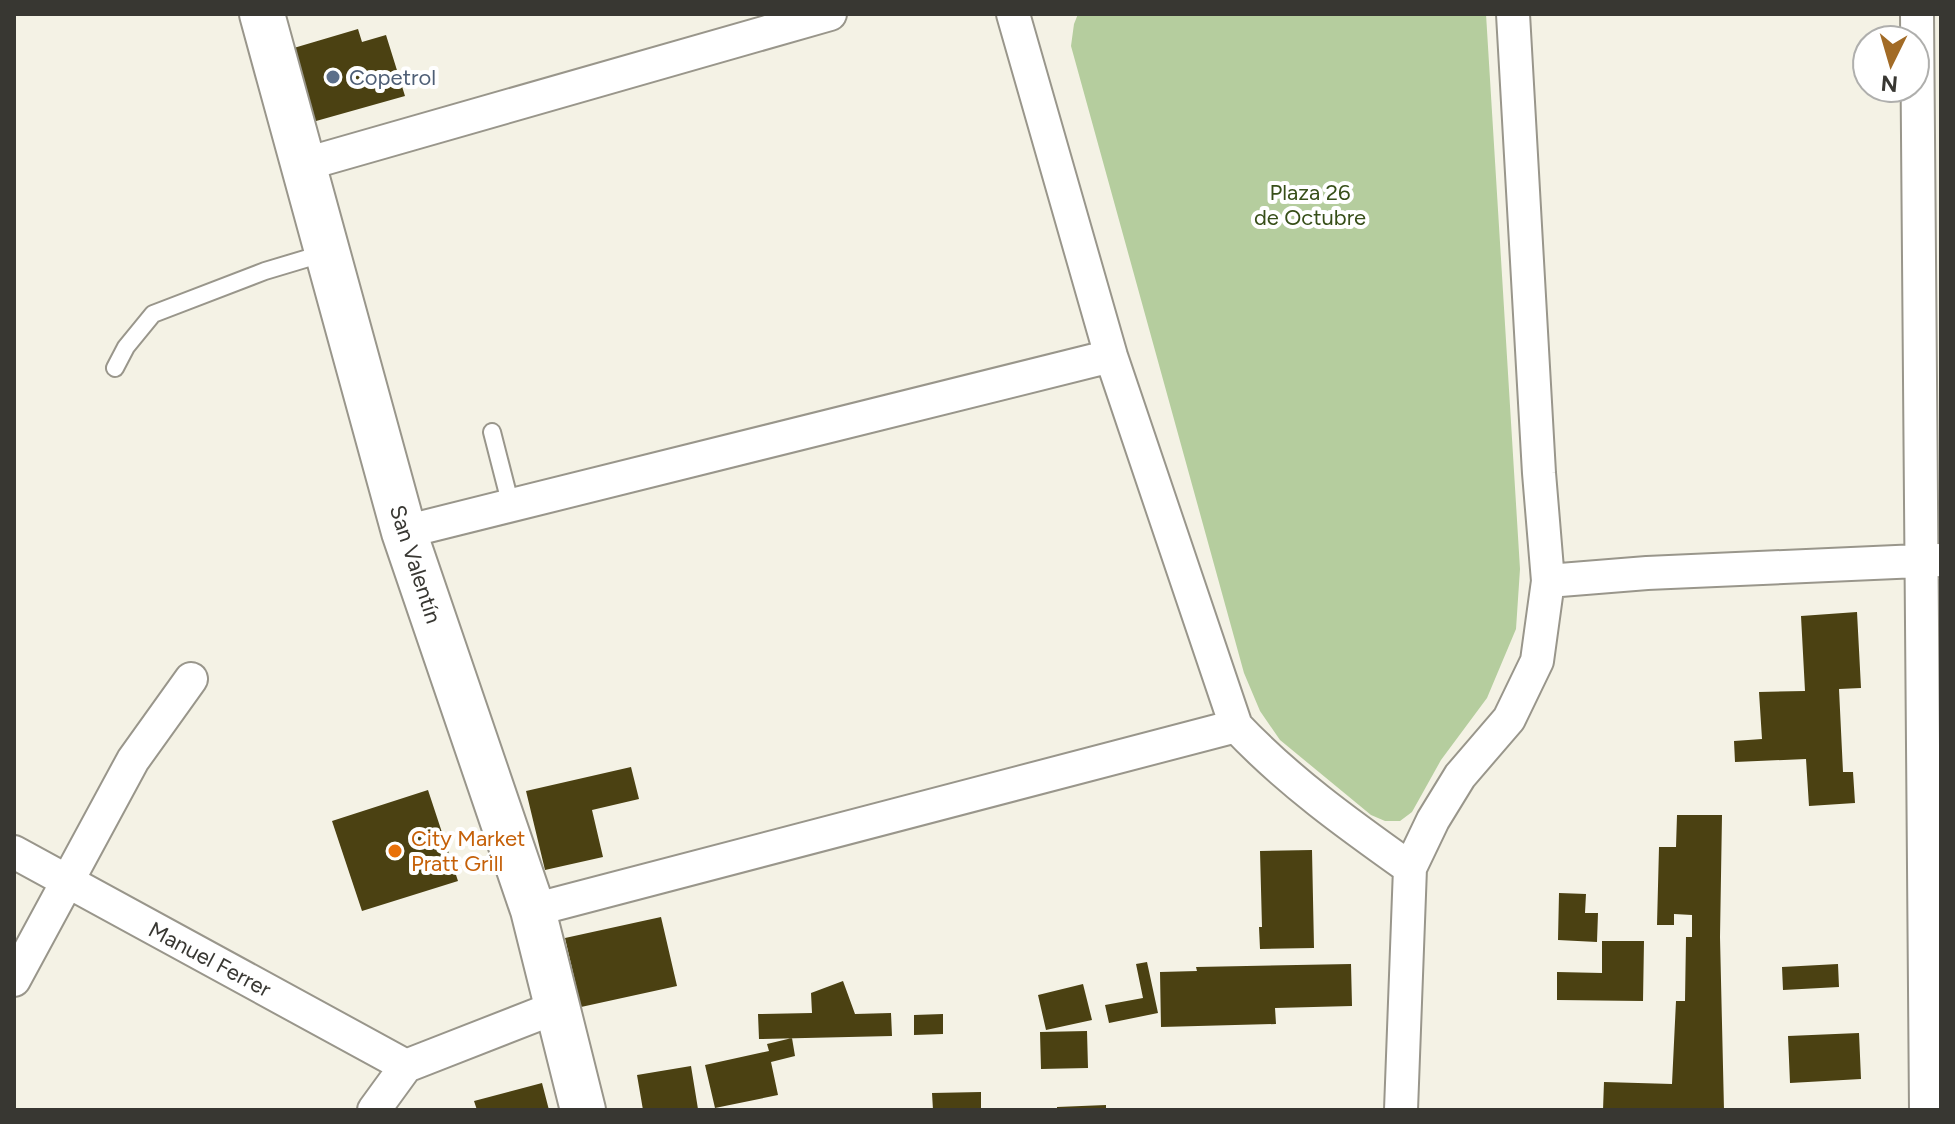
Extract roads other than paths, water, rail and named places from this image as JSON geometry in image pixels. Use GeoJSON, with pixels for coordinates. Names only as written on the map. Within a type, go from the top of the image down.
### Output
{"type":"FeatureCollection","features":[{"type":"Feature","properties":{"kind":"main road","name":"San Valentín"},"geometry":{"type":"LineString","coordinates":[[262,14],[404,532],[533,910],[583,1110]]}},
{"type":"Feature","properties":{"kind":"street"},"geometry":{"type":"LineString","coordinates":[[302,165],[830,14]]}},
{"type":"Feature","properties":{"kind":"street"},"geometry":{"type":"LineString","coordinates":[[1013,14],[1111,356],[1236,726],[1269,761],[1346,823],[1410,868]]}},
{"type":"Feature","properties":{"kind":"street"},"geometry":{"type":"LineString","coordinates":[[1401,1110],[1410,868],[1460,776],[1515,708],[1537,661],[1548,581],[1513,14]]}},
{"type":"Feature","properties":{"kind":"street"},"geometry":{"type":"LineString","coordinates":[[1917,14],[1930,560],[1926,1110]]}},
{"type":"Feature","properties":{"kind":"street"},"geometry":{"type":"LineString","coordinates":[[404,532],[1111,356]]}},
{"type":"Feature","properties":{"kind":"street"},"geometry":{"type":"LineString","coordinates":[[1548,581],[1930,560]]}},
{"type":"Feature","properties":{"kind":"street"},"geometry":{"type":"LineString","coordinates":[[14,980],[133,760],[191,679]]}},
{"type":"Feature","properties":{"kind":"street"},"geometry":{"type":"LineString","coordinates":[[533,910],[1236,726]]}},
{"type":"Feature","properties":{"kind":"street","name":"Manuel Ferrer"},"geometry":{"type":"LineString","coordinates":[[14,852],[406,1066]]}},
{"type":"Feature","properties":{"kind":"street"},"geometry":{"type":"LineString","coordinates":[[374,1110],[406,1066],[557,1007]]}},
{"type":"Feature","properties":{"kind":"lane"},"geometry":{"type":"LineString","coordinates":[[115,368],[126,347],[153,314],[265,271],[327,253]]}},
{"type":"Feature","properties":{"kind":"lane"},"geometry":{"type":"LineString","coordinates":[[492,432],[511,506]]}},
{"type":"Feature","properties":{"kind":"place","name":"Copetrol"},"geometry":{"type":"Point","coordinates":[333,77]}},
{"type":"Feature","properties":{"kind":"place","name":"City Market Pratt Grill"},"geometry":{"type":"Point","coordinates":[395,851]}},
{"type":"Feature","properties":{"kind":"park label","name":"Plaza 26 de Octubre"},"geometry":{"type":"Point","coordinates":[1310,204]}}]}
